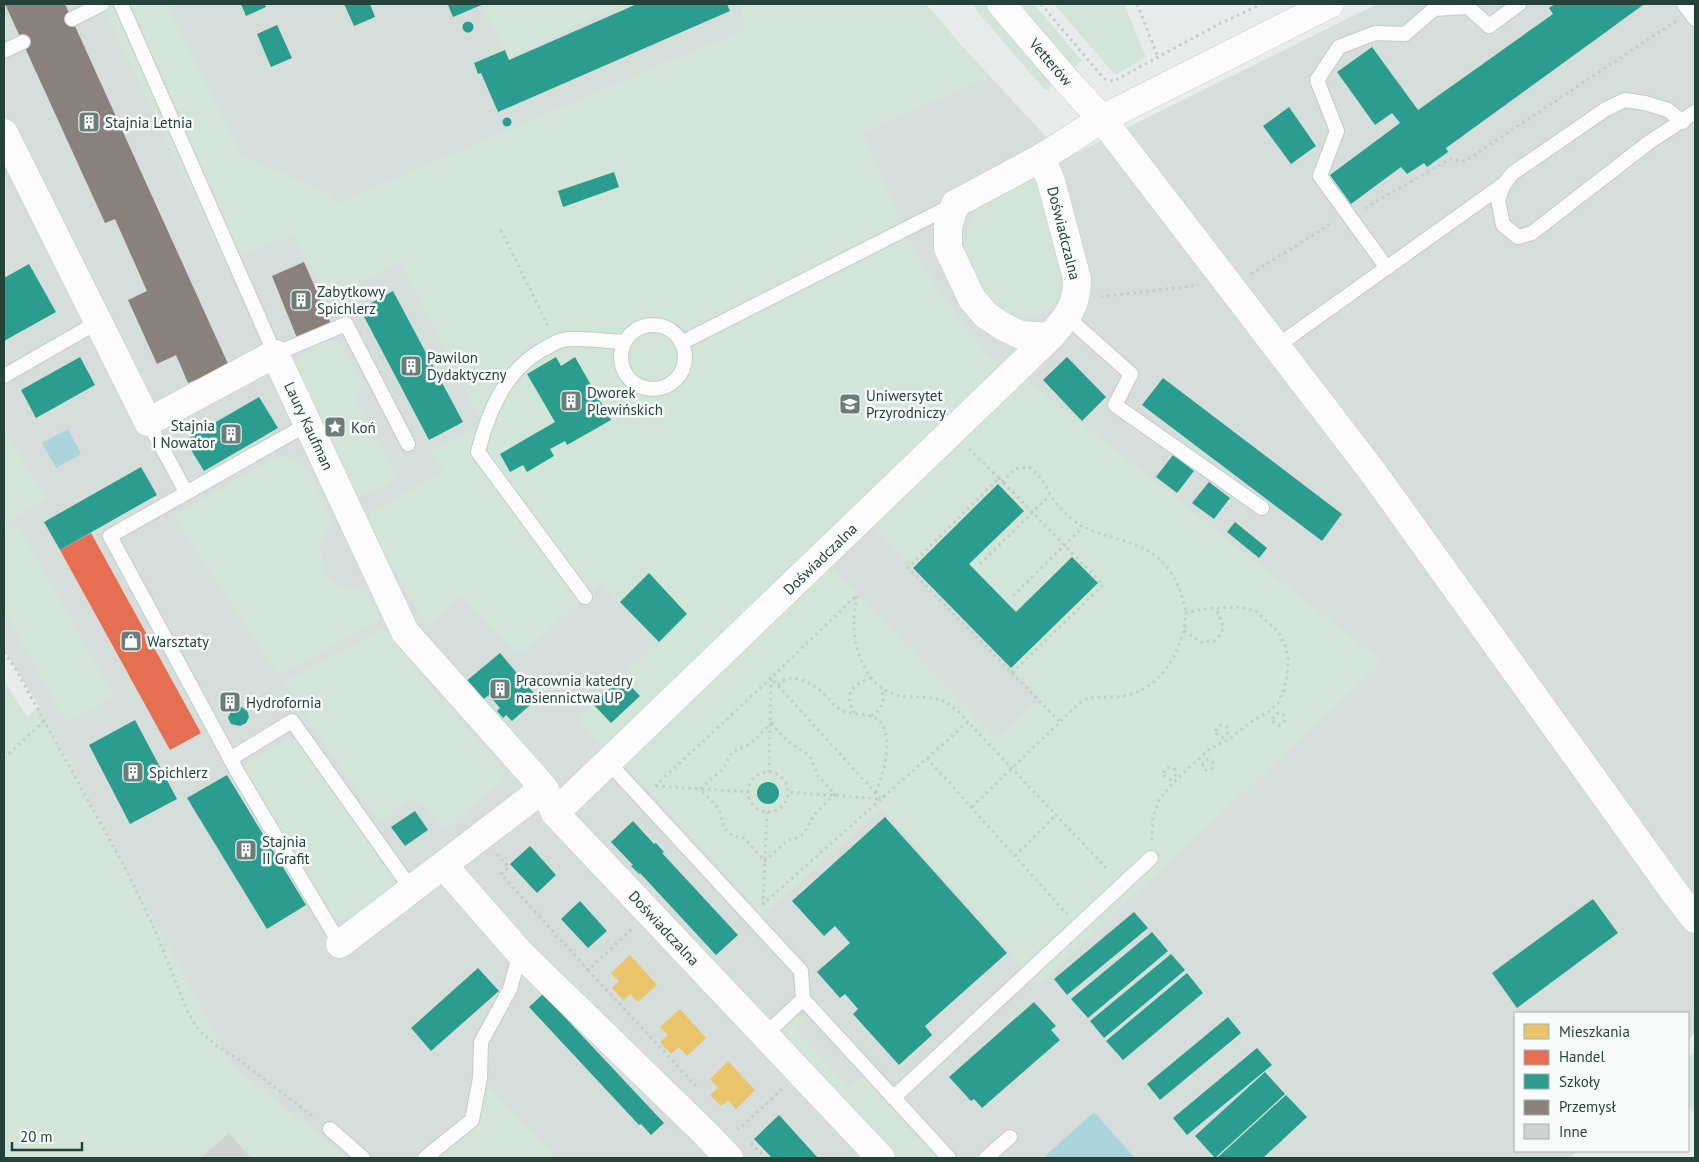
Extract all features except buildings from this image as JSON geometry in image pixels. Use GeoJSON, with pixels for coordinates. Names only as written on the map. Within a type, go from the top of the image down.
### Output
{"type":"FeatureCollection","features":[{"type":"Feature","properties":{"kind":"street","name":"Vetterów"},"geometry":{"type":"LineString","coordinates":[[1001,4],[1102,119],[1228,281],[1372,472],[1695,919]]}},
{"type":"Feature","properties":{"kind":"street"},"geometry":{"type":"LineString","coordinates":[[1050,337],[1021,336],[986,315],[972,298],[948,248],[948,226],[955,204],[1041,158],[1102,119],[1330,4]]}},
{"type":"Feature","properties":{"kind":"street"},"geometry":{"type":"LineString","coordinates":[[4,133],[148,422],[275,354]]}},
{"type":"Feature","properties":{"kind":"street","name":"Doświadczalna"},"geometry":{"type":"LineString","coordinates":[[881,1158],[555,813],[1050,337],[1071,308],[1078,279],[1051,181],[1041,158]]}},
{"type":"Feature","properties":{"kind":"street","name":"Laury Kaufman"},"geometry":{"type":"LineString","coordinates":[[275,354],[405,632],[544,788],[555,813]]}},
{"type":"Feature","properties":{"kind":"street"},"geometry":{"type":"LineString","coordinates":[[340,944],[544,788]]}},
{"type":"Feature","properties":{"kind":"street"},"geometry":{"type":"LineString","coordinates":[[444,866],[520,953],[729,1158]]}},
{"type":"Feature","properties":{"kind":"lane"},"geometry":{"type":"LineString","coordinates":[[72,18],[102,4]]}},
{"type":"Feature","properties":{"kind":"lane","name":"Laury Kaufman"},"geometry":{"type":"LineString","coordinates":[[121,4],[275,354]]}},
{"type":"Feature","properties":{"kind":"lane"},"geometry":{"type":"LineString","coordinates":[[1387,268],[1320,176],[1337,131],[1317,80],[1339,47],[1376,33],[1405,34],[1434,9],[1468,7],[1489,26],[1519,4]]}},
{"type":"Feature","properties":{"kind":"lane"},"geometry":{"type":"LineString","coordinates":[[4,51],[23,42]]}},
{"type":"Feature","properties":{"kind":"lane"},"geometry":{"type":"LineString","coordinates":[[1277,346],[1504,184],[1514,173],[1606,109],[1625,100],[1645,102],[1668,110],[1683,122]]}},
{"type":"Feature","properties":{"kind":"lane"},"geometry":{"type":"LineString","coordinates":[[1504,184],[1498,200],[1503,225],[1518,237],[1532,233],[1648,143],[1683,122],[1695,112]]}},
{"type":"Feature","properties":{"kind":"lane"},"geometry":{"type":"LineString","coordinates":[[681,343],[955,204]]}},
{"type":"Feature","properties":{"kind":"lane"},"geometry":{"type":"LineString","coordinates":[[1071,308],[1131,374],[1115,405],[1262,508]]}},
{"type":"Feature","properties":{"kind":"lane"},"geometry":{"type":"LineString","coordinates":[[4,376],[98,322]]}},
{"type":"Feature","properties":{"kind":"lane"},"geometry":{"type":"LineString","coordinates":[[275,354],[346,324],[408,444]]}},
{"type":"Feature","properties":{"kind":"lane"},"geometry":{"type":"LineString","coordinates":[[650,325],[662,326],[677,336],[681,343],[685,357],[684,366],[678,376],[669,384],[659,389],[638,386],[626,375],[620,361],[624,342],[630,334],[640,328],[650,325]]}},
{"type":"Feature","properties":{"kind":"lane"},"geometry":{"type":"LineString","coordinates":[[585,596],[478,452],[491,411],[505,385],[518,368],[532,356],[560,340],[624,342]]}},
{"type":"Feature","properties":{"kind":"lane"},"geometry":{"type":"LineString","coordinates":[[148,422],[186,492]]}},
{"type":"Feature","properties":{"kind":"lane"},"geometry":{"type":"LineString","coordinates":[[308,424],[110,536],[230,759],[340,944]]}},
{"type":"Feature","properties":{"kind":"lane"},"geometry":{"type":"LineString","coordinates":[[230,759],[292,721],[412,890]]}},
{"type":"Feature","properties":{"kind":"lane"},"geometry":{"type":"LineString","coordinates":[[608,762],[801,971],[803,999],[949,1158]]}},
{"type":"Feature","properties":{"kind":"lane"},"geometry":{"type":"LineString","coordinates":[[892,1098],[1151,858]]}},
{"type":"Feature","properties":{"kind":"lane"},"geometry":{"type":"LineString","coordinates":[[425,1158],[472,1120],[480,1078],[481,1042],[510,989],[520,953]]}},
{"type":"Feature","properties":{"kind":"lane"},"geometry":{"type":"LineString","coordinates":[[765,1036],[803,999]]}},
{"type":"Feature","properties":{"kind":"lane"},"geometry":{"type":"LineString","coordinates":[[330,1129],[363,1158]]}},
{"type":"Feature","properties":{"kind":"lane"},"geometry":{"type":"LineString","coordinates":[[986,1158],[1010,1137]]}},
{"type":"Feature","properties":{"kind":"path"},"geometry":{"type":"LineString","coordinates":[[1041,4],[1104,78],[1114,81],[1158,56],[1262,4]]}},
{"type":"Feature","properties":{"kind":"path"},"geometry":{"type":"LineString","coordinates":[[1137,4],[1168,86]]}},
{"type":"Feature","properties":{"kind":"path"},"geometry":{"type":"LineString","coordinates":[[1071,308],[1243,279],[1330,225],[1365,208],[1450,159],[1465,161],[1690,12]]}},
{"type":"Feature","properties":{"kind":"path"},"geometry":{"type":"LineString","coordinates":[[501,230],[556,343]]}},
{"type":"Feature","properties":{"kind":"path"},"geometry":{"type":"LineString","coordinates":[[966,445],[1103,585],[1012,673]]}},
{"type":"Feature","properties":{"kind":"path"},"geometry":{"type":"LineString","coordinates":[[972,807],[1059,721],[1085,699],[1129,695],[1145,689],[1168,667],[1176,654],[1184,631],[1186,612],[1183,597],[1174,576],[1157,556],[1146,549],[1083,526],[1063,511],[1050,495],[1040,477],[1030,467],[1015,468],[1002,482]]}},
{"type":"Feature","properties":{"kind":"path"},"geometry":{"type":"LineString","coordinates":[[999,478],[908,568],[1059,721]]}},
{"type":"Feature","properties":{"kind":"path"},"geometry":{"type":"LineString","coordinates":[[980,564],[1050,495]]}},
{"type":"Feature","properties":{"kind":"path"},"geometry":{"type":"LineString","coordinates":[[1013,596],[1083,526]]}},
{"type":"Feature","properties":{"kind":"path"},"geometry":{"type":"LineString","coordinates":[[642,798],[771,678],[857,594],[854,622],[856,642],[858,654],[871,678],[881,688],[893,695],[939,698],[957,710],[1122,884]]}},
{"type":"Feature","properties":{"kind":"path"},"geometry":{"type":"LineString","coordinates":[[1151,858],[1153,817],[1159,800],[1175,779],[1208,750],[1278,703],[1287,676],[1288,659],[1285,645],[1279,633],[1256,611],[1239,607],[1186,612]]}},
{"type":"Feature","properties":{"kind":"path"},"geometry":{"type":"LineString","coordinates":[[1184,631],[1201,642],[1214,641],[1223,630],[1223,623],[1216,608]]}},
{"type":"Feature","properties":{"kind":"path"},"geometry":{"type":"LineString","coordinates":[[4,652],[15,668],[128,873],[156,933],[189,1015],[199,1030],[216,1046],[235,1057],[330,1129]]}},
{"type":"Feature","properties":{"kind":"path"},"geometry":{"type":"LineString","coordinates":[[771,678],[881,799]]}},
{"type":"Feature","properties":{"kind":"path"},"geometry":{"type":"LineString","coordinates":[[769,772],[771,678]]}},
{"type":"Feature","properties":{"kind":"path"},"geometry":{"type":"LineString","coordinates":[[778,685],[784,680],[791,678],[807,682],[821,691],[835,706],[844,711],[870,716],[882,723],[886,735],[885,762],[882,778],[876,792]]}},
{"type":"Feature","properties":{"kind":"path"},"geometry":{"type":"LineString","coordinates":[[855,714],[849,705],[849,694],[863,680],[871,678]]}},
{"type":"Feature","properties":{"kind":"path"},"geometry":{"type":"LineString","coordinates":[[870,716],[878,713],[882,705],[884,695],[881,688]]}},
{"type":"Feature","properties":{"kind":"path"},"geometry":{"type":"LineString","coordinates":[[1270,710],[1275,714]]}},
{"type":"Feature","properties":{"kind":"path"},"geometry":{"type":"LineString","coordinates":[[1278,712],[1284,714],[1285,722],[1279,725],[1275,724],[1273,720],[1275,714],[1278,712]]}},
{"type":"Feature","properties":{"kind":"path"},"geometry":{"type":"LineString","coordinates":[[4,758],[44,721]]}},
{"type":"Feature","properties":{"kind":"path"},"geometry":{"type":"LineString","coordinates":[[767,812],[764,904],[968,722]]}},
{"type":"Feature","properties":{"kind":"path"},"geometry":{"type":"LineString","coordinates":[[700,789],[722,769],[732,752],[750,744],[771,723]]}},
{"type":"Feature","properties":{"kind":"path"},"geometry":{"type":"LineString","coordinates":[[771,723],[788,742],[807,754],[812,760],[818,776],[835,794]]}},
{"type":"Feature","properties":{"kind":"path"},"geometry":{"type":"LineString","coordinates":[[1201,756],[1204,760]]}},
{"type":"Feature","properties":{"kind":"path"},"geometry":{"type":"LineString","coordinates":[[927,758],[1078,926]]}},
{"type":"Feature","properties":{"kind":"path"},"geometry":{"type":"LineString","coordinates":[[769,772],[782,778],[787,792],[780,808],[767,812],[760,810],[751,802],[748,792],[749,784],[753,778],[758,774],[769,772]]}},
{"type":"Feature","properties":{"kind":"path"},"geometry":{"type":"LineString","coordinates":[[655,786],[748,792]]}},
{"type":"Feature","properties":{"kind":"path"},"geometry":{"type":"LineString","coordinates":[[700,789],[719,810],[724,828],[733,836],[744,838],[765,862]]}},
{"type":"Feature","properties":{"kind":"path"},"geometry":{"type":"LineString","coordinates":[[787,792],[835,794],[881,799]]}},
{"type":"Feature","properties":{"kind":"path"},"geometry":{"type":"LineString","coordinates":[[765,862],[788,840],[803,834],[814,815],[835,794]]}},
{"type":"Feature","properties":{"kind":"path"},"geometry":{"type":"LineString","coordinates":[[1015,856],[1056,815]]}},
{"type":"Feature","properties":{"kind":"path"},"geometry":{"type":"LineString","coordinates":[[482,836],[509,867],[501,874],[701,1091]]}},
{"type":"Feature","properties":{"kind":"path"},"geometry":{"type":"LineString","coordinates":[[588,970],[639,923]]}},
{"type":"Feature","properties":{"kind":"path"},"geometry":{"type":"LineString","coordinates":[[732,1123],[739,1129],[784,1088]]}},
{"type":"Feature","properties":{"kind":"shaded area","name":"Uniwersytet Przyrodniczy"},"geometry":{"type":"Polygon","coordinates":[[[4,4],[926,4],[959,43],[1066,158],[1377,4],[1695,4],[1695,1032],[1689,1039],[1689,1012],[1514,1012],[1514,1152],[1576,1152],[1570,1158],[556,1158],[475,1074],[466,1117],[414,1158],[347,1158],[232,1067],[39,706],[4,650],[4,4]]]}},
{"type":"Feature","properties":{"kind":"green space"},"geometry":{"type":"Polygon","coordinates":[[[102,4],[167,4],[241,155],[330,195],[335,204],[746,29],[740,4],[926,4],[990,77],[863,132],[907,237],[928,274],[967,331],[1001,369],[606,751],[577,718],[687,614],[649,574],[620,602],[601,582],[525,651],[514,650],[461,596],[427,626],[376,542],[367,523],[371,513],[445,471],[430,452],[482,424],[400,262],[331,300],[293,235],[224,261],[102,4]]]}},
{"type":"Feature","properties":{"kind":"green space"},"geometry":{"type":"Polygon","coordinates":[[[483,4],[627,4],[508,57],[483,4]]]}},
{"type":"Feature","properties":{"kind":"green space"},"geometry":{"type":"Polygon","coordinates":[[[971,4],[985,4],[1053,85],[1048,89],[1044,89],[971,4]]]}},
{"type":"Feature","properties":{"kind":"green space"},"geometry":{"type":"Polygon","coordinates":[[[1019,4],[1034,4],[1082,61],[1073,68],[1019,4]]]}},
{"type":"Feature","properties":{"kind":"green space"},"geometry":{"type":"Polygon","coordinates":[[[1054,4],[1124,4],[1146,57],[1115,75],[1054,4]]]}},
{"type":"Feature","properties":{"kind":"green space"},"geometry":{"type":"Polygon","coordinates":[[[1024,180],[1032,180],[1038,187],[1051,228],[1062,273],[1061,289],[1057,299],[1051,307],[1034,315],[1013,313],[993,300],[979,281],[966,250],[969,227],[977,205],[1024,180]]]}},
{"type":"Feature","properties":{"kind":"green space"},"geometry":{"type":"Polygon","coordinates":[[[328,340],[336,341],[343,346],[363,384],[355,400],[395,473],[390,482],[373,492],[356,496],[297,372],[303,354],[328,340]]]}},
{"type":"Feature","properties":{"kind":"green space"},"geometry":{"type":"Polygon","coordinates":[[[1024,378],[1382,662],[1039,984],[882,808],[763,915],[622,761],[828,565],[997,739],[1040,698],[1011,668],[1097,583],[1072,557],[1016,612],[969,564],[1024,511],[998,484],[913,568],[870,523],[1024,378]]]}},
{"type":"Feature","properties":{"kind":"green space"},"geometry":{"type":"Polygon","coordinates":[[[4,431],[47,499],[4,523],[4,431]]]}},
{"type":"Feature","properties":{"kind":"green space"},"geometry":{"type":"Polygon","coordinates":[[[281,455],[295,461],[309,471],[332,520],[320,543],[325,575],[335,585],[367,593],[380,620],[278,675],[174,516],[281,455]]]}},
{"type":"Feature","properties":{"kind":"green space"},"geometry":{"type":"Polygon","coordinates":[[[18,525],[114,697],[67,723],[4,610],[4,533],[18,525]]]}},
{"type":"Feature","properties":{"kind":"green space"},"geometry":{"type":"Polygon","coordinates":[[[384,628],[425,681],[509,775],[444,830],[421,801],[408,801],[378,821],[283,683],[384,628]]]}},
{"type":"Feature","properties":{"kind":"green space"},"geometry":{"type":"Polygon","coordinates":[[[4,680],[27,717],[39,706],[232,1067],[347,1158],[4,1158],[4,680]]]}},
{"type":"Feature","properties":{"kind":"green space"},"geometry":{"type":"Polygon","coordinates":[[[289,739],[298,740],[396,877],[395,887],[350,923],[337,918],[331,913],[246,773],[247,764],[289,739]]]}},
{"type":"Feature","properties":{"kind":"green space"},"geometry":{"type":"Polygon","coordinates":[[[797,1017],[808,1018],[796,1031],[849,1088],[862,1077],[938,1158],[891,1158],[777,1037],[797,1017]]]}},
{"type":"Feature","properties":{"kind":"green space"},"geometry":{"type":"Polygon","coordinates":[[[1695,1052],[1695,1115],[1689,1108],[1689,1058],[1695,1052]]]}},
{"type":"Feature","properties":{"kind":"green space"},"geometry":{"type":"Polygon","coordinates":[[[475,1073],[556,1158],[414,1158],[466,1117],[475,1073]]]}},
{"type":"Feature","properties":{"kind":"water"},"geometry":{"type":"Polygon","coordinates":[[[68,429],[81,454],[56,468],[42,443],[68,429]]]}},
{"type":"Feature","properties":{"kind":"water"},"geometry":{"type":"Polygon","coordinates":[[[1094,1112],[1135,1158],[1043,1158],[1094,1112]]]}},
{"type":"Feature","properties":{"kind":"place","name":"Stajnia Letnia"},"geometry":{"type":"Point","coordinates":[89,122]}},
{"type":"Feature","properties":{"kind":"place","name":"Zabytkowy Spichlerz"},"geometry":{"type":"Point","coordinates":[301,300]}},
{"type":"Feature","properties":{"kind":"place","name":"Pawilon Dydaktyczny"},"geometry":{"type":"Point","coordinates":[411,366]}},
{"type":"Feature","properties":{"kind":"place","name":"Dworek Plewińskich"},"geometry":{"type":"Point","coordinates":[571,401]}},
{"type":"Feature","properties":{"kind":"place","name":"Uniwersytet Przyrodniczy"},"geometry":{"type":"Point","coordinates":[850,404]}},
{"type":"Feature","properties":{"kind":"place","name":"Koń"},"geometry":{"type":"Point","coordinates":[335,427]}},
{"type":"Feature","properties":{"kind":"place","name":"Stajnia I Nowator"},"geometry":{"type":"Point","coordinates":[231,434]}},
{"type":"Feature","properties":{"kind":"place","name":"Warsztaty"},"geometry":{"type":"Point","coordinates":[131,641]}},
{"type":"Feature","properties":{"kind":"place","name":"Pracownia katedry nasiennictwa UP"},"geometry":{"type":"Point","coordinates":[500,689]}},
{"type":"Feature","properties":{"kind":"place","name":"Hydrofornia"},"geometry":{"type":"Point","coordinates":[230,702]}},
{"type":"Feature","properties":{"kind":"place","name":"Spichlerz"},"geometry":{"type":"Point","coordinates":[133,772]}},
{"type":"Feature","properties":{"kind":"place","name":"Stajnia II Grafit"},"geometry":{"type":"Point","coordinates":[246,850]}}]}
